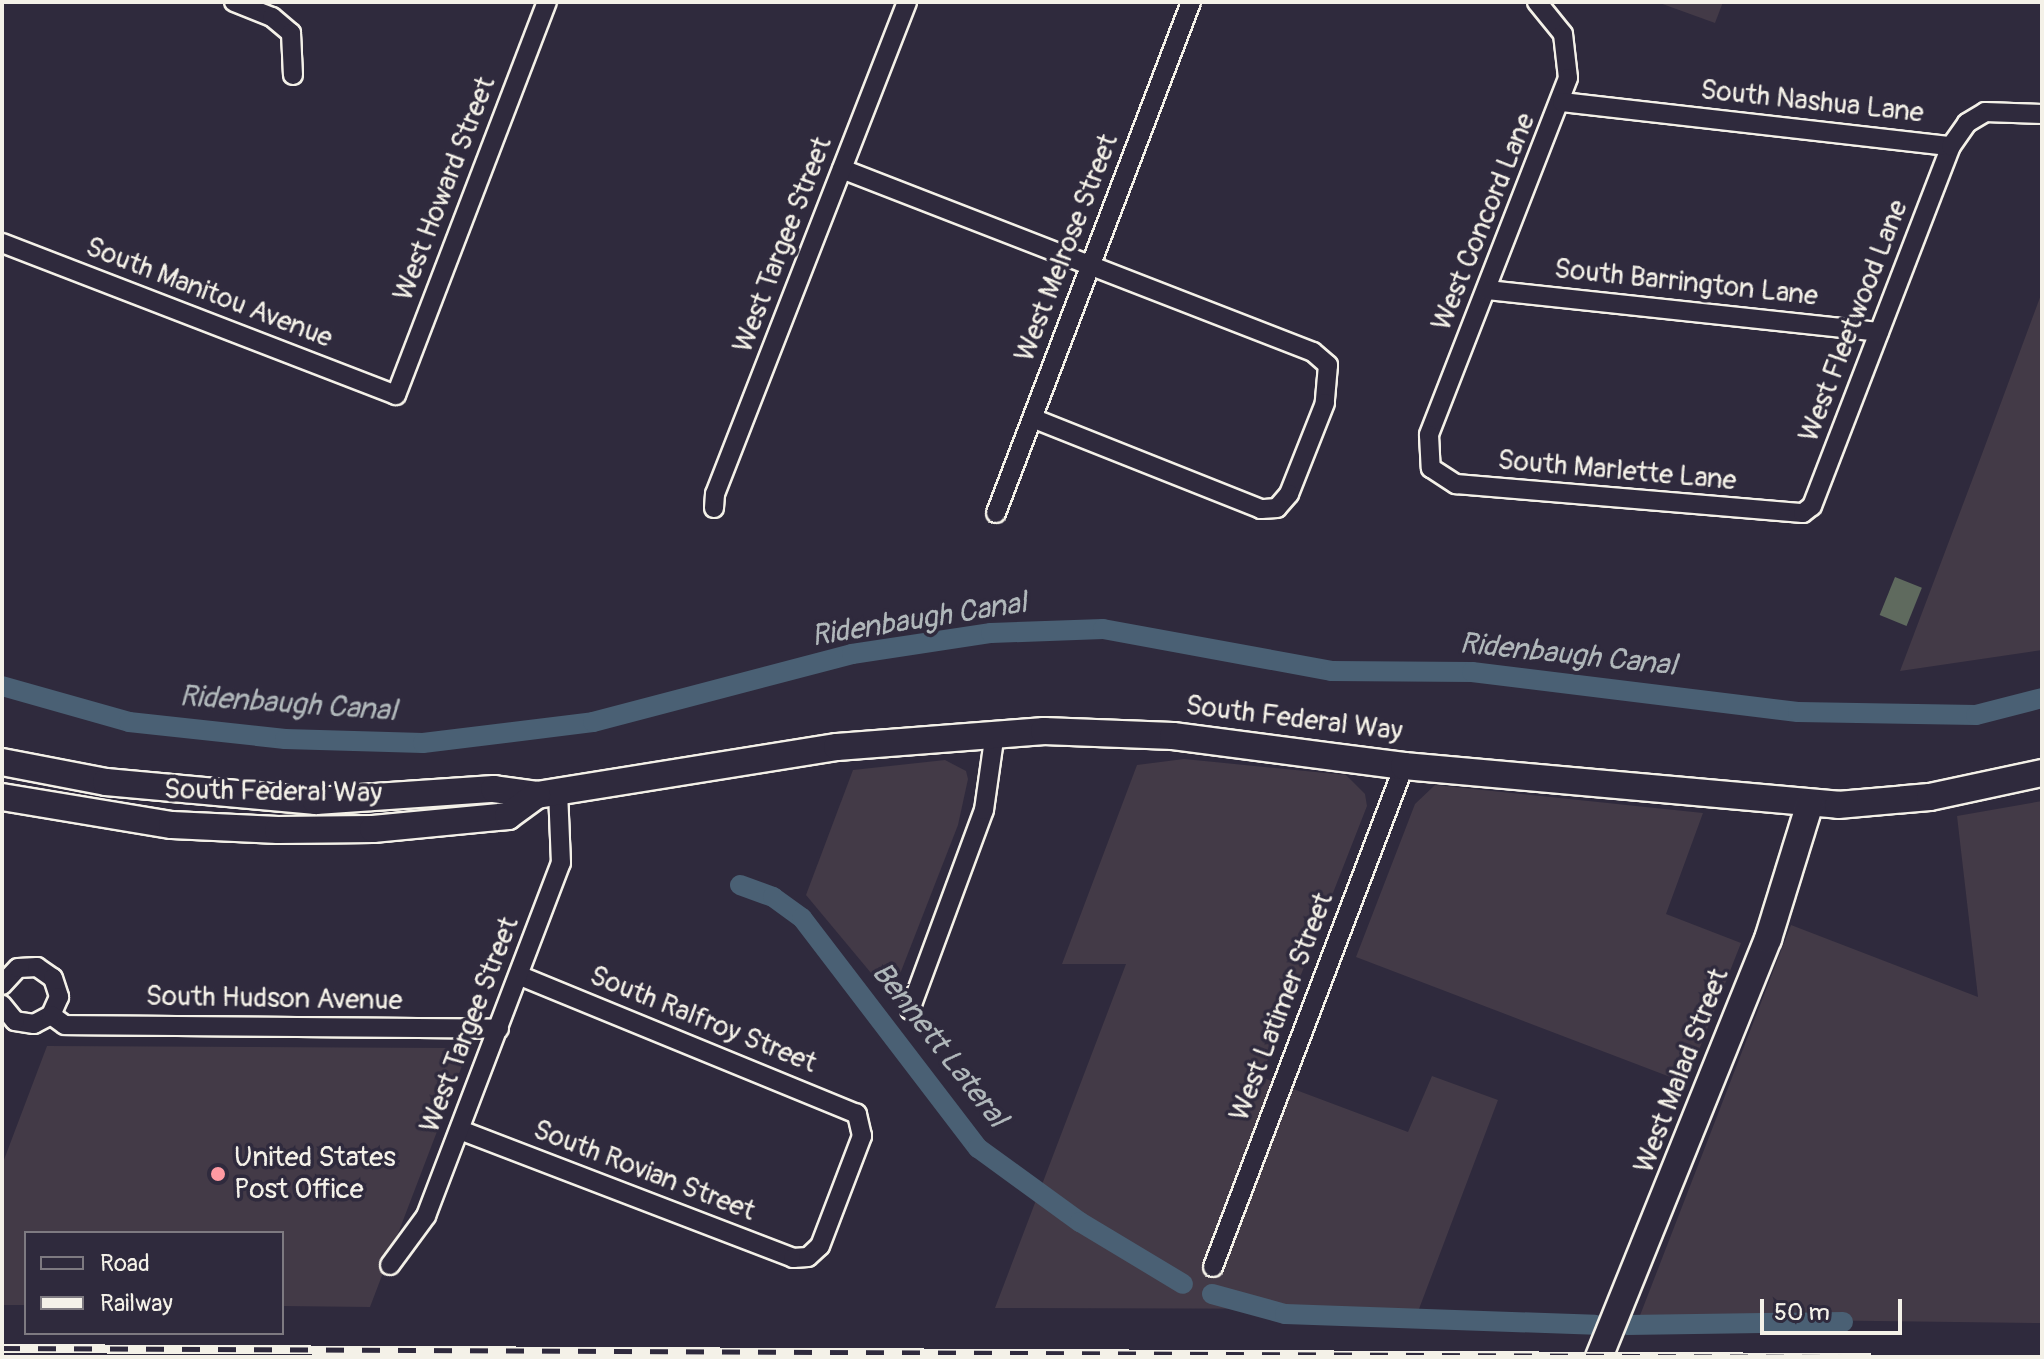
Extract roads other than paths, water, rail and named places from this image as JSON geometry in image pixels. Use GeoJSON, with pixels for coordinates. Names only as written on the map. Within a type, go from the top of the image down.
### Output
{"type":"FeatureCollection","features":[{"type":"Feature","properties":{"kind":"main road","name":"South Federal Way"},"geometry":{"type":"LineString","coordinates":[[2,762],[236,798],[366,801],[494,789],[548,794],[797,752],[995,733],[1173,736],[1404,766],[1810,803],[1930,797],[2042,773]]}},
{"type":"Feature","properties":{"kind":"main road","name":"South Federal Way"},"geometry":{"type":"LineString","coordinates":[[2,797],[172,825],[278,830],[373,829],[508,816],[548,794]]}},
{"type":"Feature","properties":{"kind":"main road","name":"West Malad Street"},"geometry":{"type":"LineString","coordinates":[[1599,1357],[1735,1024],[1810,803]]}},
{"type":"Feature","properties":{"kind":"street"},"geometry":{"type":"LineString","coordinates":[[234,2],[272,17],[291,33],[293,75]]}},
{"type":"Feature","properties":{"kind":"street","name":"West Howard Street"},"geometry":{"type":"LineString","coordinates":[[396,395],[547,2]]}},
{"type":"Feature","properties":{"kind":"street","name":"West Targee Street"},"geometry":{"type":"LineString","coordinates":[[714,508],[715,494],[907,2]]}},
{"type":"Feature","properties":{"kind":"street","name":"West Melrose Street"},"geometry":{"type":"LineString","coordinates":[[996,513],[1191,2]]}},
{"type":"Feature","properties":{"kind":"street","name":"West Concord Lane"},"geometry":{"type":"LineString","coordinates":[[1431,468],[1429,435],[1562,102],[1568,78],[1563,34],[1537,2]]}},
{"type":"Feature","properties":{"kind":"street","name":"South Nashua Lane"},"geometry":{"type":"LineString","coordinates":[[1562,102],[1951,146],[1967,123],[1985,112],[2042,114]]}},
{"type":"Feature","properties":{"kind":"street","name":"West Fleetwood Lane"},"geometry":{"type":"LineString","coordinates":[[1803,513],[1812,506],[1951,146]]}},
{"type":"Feature","properties":{"kind":"street"},"geometry":{"type":"LineString","coordinates":[[842,169],[1313,352],[1328,365],[1325,403],[1289,494],[1277,508],[1261,509],[1032,418]]}},
{"type":"Feature","properties":{"kind":"street","name":"South Manitou Avenue"},"geometry":{"type":"LineString","coordinates":[[2,243],[396,395]]}},
{"type":"Feature","properties":{"kind":"street","name":"South Barrington Lane"},"geometry":{"type":"LineString","coordinates":[[1487,290],[1879,332]]}},
{"type":"Feature","properties":{"kind":"street","name":"South Marlette Lane"},"geometry":{"type":"LineString","coordinates":[[1431,468],[1456,484],[1803,513]]}},
{"type":"Feature","properties":{"kind":"street"},"geometry":{"type":"LineString","coordinates":[[910,1010],[987,801],[995,733]]}},
{"type":"Feature","properties":{"kind":"street","name":"West Latimer Street"},"geometry":{"type":"LineString","coordinates":[[1213,1267],[1404,766]]}},
{"type":"Feature","properties":{"kind":"street","name":"West Targee Street"},"geometry":{"type":"LineString","coordinates":[[390,1265],[426,1216],[561,863],[548,794]]}},
{"type":"Feature","properties":{"kind":"street"},"geometry":{"type":"LineString","coordinates":[[2,985],[18,968],[46,971],[59,997],[51,1015]]}},
{"type":"Feature","properties":{"kind":"street","name":"South Ralfroy Street"},"geometry":{"type":"LineString","coordinates":[[520,976],[851,1109],[861,1120],[862,1136],[820,1246],[808,1257]]}},
{"type":"Feature","properties":{"kind":"street","name":"South Hudson Avenue"},"geometry":{"type":"LineString","coordinates":[[2,1005],[23,1024],[51,1015],[65,1025],[499,1029]]}},
{"type":"Feature","properties":{"kind":"street","name":"South Rovian Street"},"geometry":{"type":"LineString","coordinates":[[460,1130],[793,1258],[808,1257]]}},
{"type":"Feature","properties":{"kind":"waterway","name":"Ridenbaugh Canal"},"geometry":{"type":"LineString","coordinates":[[2,686],[129,722],[285,739],[423,743],[593,722],[852,654],[991,633],[1103,629],[1331,671],[1472,672],[1798,712],[1976,715],[2042,698]]}},
{"type":"Feature","properties":{"kind":"waterway","name":"Bennett Lateral"},"geometry":{"type":"LineString","coordinates":[[740,885],[773,897],[802,918],[978,1148],[1080,1222],[1183,1284]]}},
{"type":"Feature","properties":{"kind":"waterway","name":"Bennett Lateral"},"geometry":{"type":"LineString","coordinates":[[1212,1294],[1285,1314],[1595,1325]]}},
{"type":"Feature","properties":{"kind":"waterway","name":"Bennett Lateral"},"geometry":{"type":"LineString","coordinates":[[1627,1325],[1843,1322]]}},
{"type":"Feature","properties":{"kind":"railway"},"geometry":{"type":"LineString","coordinates":[[2,1348],[1871,1357]]}},
{"type":"Feature","properties":{"kind":"place","name":"United States Post Office"},"geometry":{"type":"Point","coordinates":[218,1174]}}]}
